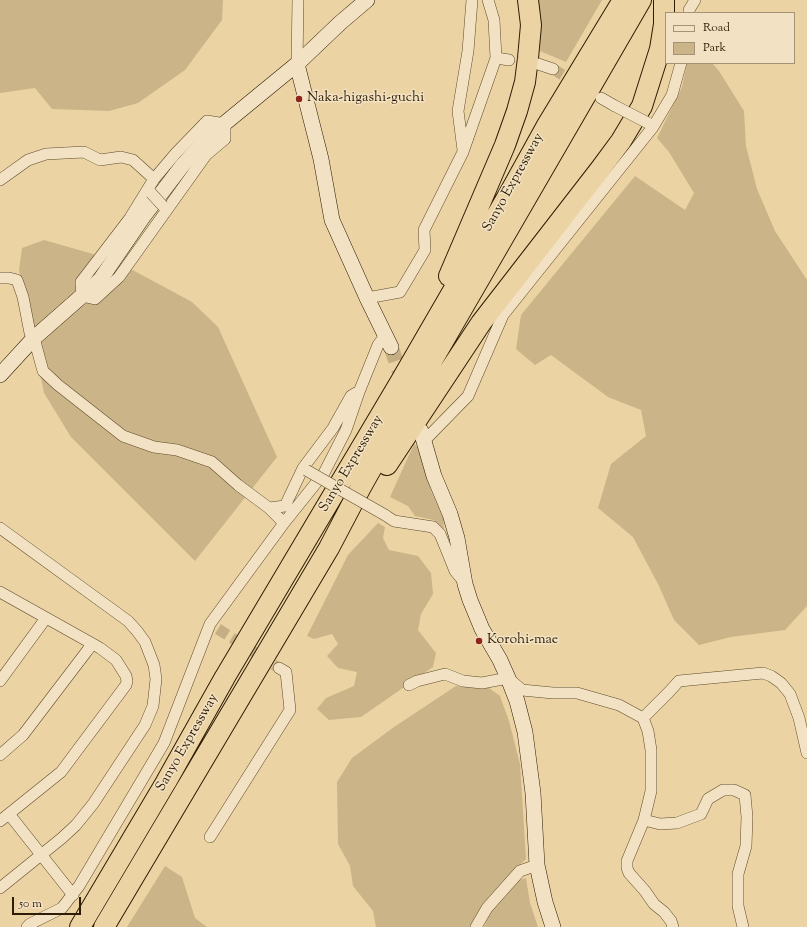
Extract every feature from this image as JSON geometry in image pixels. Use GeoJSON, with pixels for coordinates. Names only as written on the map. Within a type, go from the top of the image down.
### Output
{"type":"FeatureCollection","features":[{"type":"Feature","properties":{"kind":"highway"},"geometry":{"type":"LineString","coordinates":[[225,677],[372,418],[448,277],[505,145],[517,111],[525,82],[528,58],[531,26],[528,0]]}},
{"type":"Feature","properties":{"kind":"highway"},"geometry":{"type":"LineString","coordinates":[[329,548],[355,513],[481,323],[625,135],[642,106],[660,49],[664,24],[664,0]]}},
{"type":"Feature","properties":{"kind":"highway","name":"Sanyo Expressway"},"geometry":{"type":"LineString","coordinates":[[80,927],[166,782],[225,677],[399,384],[546,127],[633,3]]}},
{"type":"Feature","properties":{"kind":"highway","name":"Sanyo Expressway"},"geometry":{"type":"LineString","coordinates":[[104,927],[329,548],[361,487],[633,3]]}},
{"type":"Feature","properties":{"kind":"street"},"geometry":{"type":"LineString","coordinates":[[27,927],[30,924],[62,908],[79,886],[164,742],[214,626],[284,523],[324,472],[346,430],[359,392],[378,345],[388,342],[332,220],[321,159],[297,64],[298,0]]}},
{"type":"Feature","properties":{"kind":"street"},"geometry":{"type":"LineString","coordinates":[[0,375],[34,338],[100,280],[143,217],[182,166],[208,137],[297,64],[368,0]]}},
{"type":"Feature","properties":{"kind":"street"},"geometry":{"type":"LineString","coordinates":[[463,152],[458,111],[468,51],[472,0]]}},
{"type":"Feature","properties":{"kind":"street"},"geometry":{"type":"LineString","coordinates":[[367,298],[400,292],[425,250],[424,230],[463,152],[496,58],[494,20],[488,0]]}},
{"type":"Feature","properties":{"kind":"street"},"geometry":{"type":"LineString","coordinates":[[689,12],[695,0]]}},
{"type":"Feature","properties":{"kind":"street"},"geometry":{"type":"LineString","coordinates":[[496,58],[509,60]]}},
{"type":"Feature","properties":{"kind":"street"},"geometry":{"type":"LineString","coordinates":[[538,64],[553,69]]}},
{"type":"Feature","properties":{"kind":"street"},"geometry":{"type":"LineString","coordinates":[[553,927],[545,902],[537,865],[533,793],[525,732],[517,701],[500,660],[482,629],[470,600],[465,584],[457,538],[450,514],[434,476],[423,436],[468,396],[503,315],[651,125],[672,95],[681,64]]}},
{"type":"Feature","properties":{"kind":"street"},"geometry":{"type":"LineString","coordinates":[[601,98],[651,125]]}},
{"type":"Feature","properties":{"kind":"street"},"geometry":{"type":"LineString","coordinates":[[82,296],[81,282],[130,218],[176,153],[207,122],[225,124]]}},
{"type":"Feature","properties":{"kind":"street"},"geometry":{"type":"LineString","coordinates":[[82,296],[95,299],[119,277],[164,208],[206,155],[225,139],[225,124]]}},
{"type":"Feature","properties":{"kind":"street"},"geometry":{"type":"LineString","coordinates":[[0,180],[28,160],[46,154],[84,152],[100,160],[122,157],[133,160],[164,208]]}},
{"type":"Feature","properties":{"kind":"street"},"geometry":{"type":"LineString","coordinates":[[0,278],[17,280],[23,297],[30,333],[34,338],[43,370],[58,385],[122,436],[154,447],[177,450],[212,462],[238,485],[269,508],[284,523]]}},
{"type":"Feature","properties":{"kind":"street"},"geometry":{"type":"LineString","coordinates":[[269,508],[285,506],[305,469],[334,428],[351,396],[359,392]]}},
{"type":"Feature","properties":{"kind":"street"},"geometry":{"type":"LineString","coordinates":[[305,469],[394,521],[433,527],[440,534],[455,571],[465,584]]}},
{"type":"Feature","properties":{"kind":"street"},"geometry":{"type":"LineString","coordinates":[[0,528],[128,621],[145,642],[151,655],[155,672],[155,695],[150,715],[145,725],[85,814],[62,838],[0,888]]}},
{"type":"Feature","properties":{"kind":"street"},"geometry":{"type":"LineString","coordinates":[[0,593],[92,644],[116,660],[126,676],[126,685],[61,772],[0,822]]}},
{"type":"Feature","properties":{"kind":"street"},"geometry":{"type":"LineString","coordinates":[[0,681],[46,618]]}},
{"type":"Feature","properties":{"kind":"street"},"geometry":{"type":"LineString","coordinates":[[0,755],[22,737],[92,644]]}},
{"type":"Feature","properties":{"kind":"street"},"geometry":{"type":"LineString","coordinates":[[210,837],[290,710],[286,672],[279,668]]}},
{"type":"Feature","properties":{"kind":"street"},"geometry":{"type":"LineString","coordinates":[[643,718],[679,681],[763,673],[771,676],[781,683],[790,694],[799,718],[807,754]]}},
{"type":"Feature","properties":{"kind":"street"},"geometry":{"type":"LineString","coordinates":[[409,685],[417,681],[445,674],[463,681],[482,683],[508,678]]}},
{"type":"Feature","properties":{"kind":"street"},"geometry":{"type":"LineString","coordinates":[[508,678],[522,690],[576,692],[619,705],[643,718],[648,731],[651,750],[651,791],[644,820],[628,861],[627,868],[629,873],[654,904],[664,912],[671,921],[673,927]]}},
{"type":"Feature","properties":{"kind":"street"},"geometry":{"type":"LineString","coordinates":[[644,820],[660,824],[677,823],[701,814],[708,799],[722,790],[734,790],[744,795],[747,817],[746,846],[738,874],[738,906],[743,927]]}},
{"type":"Feature","properties":{"kind":"street"},"geometry":{"type":"LineString","coordinates":[[9,814],[73,895]]}},
{"type":"Feature","properties":{"kind":"street"},"geometry":{"type":"LineString","coordinates":[[476,927],[486,908],[520,871],[537,865]]}},
{"type":"Feature","properties":{"kind":"green space"},"geometry":{"type":"Polygon","coordinates":[[[0,0],[223,0],[222,20],[185,70],[138,103],[109,111],[52,109],[35,88],[0,93],[0,0]]]}},
{"type":"Feature","properties":{"kind":"green space"},"geometry":{"type":"Polygon","coordinates":[[[538,0],[602,0],[566,62],[540,51],[538,0]]]}},
{"type":"Feature","properties":{"kind":"green space"},"geometry":{"type":"Polygon","coordinates":[[[687,64],[713,64],[719,71],[744,111],[746,146],[757,189],[775,231],[807,280],[807,606],[785,630],[731,637],[699,645],[674,620],[659,586],[633,537],[598,508],[611,464],[646,436],[641,410],[608,397],[551,355],[535,365],[516,349],[521,315],[635,176],[685,210],[694,193],[669,152],[657,138],[682,87],[687,64]]]}},
{"type":"Feature","properties":{"kind":"green space"},"geometry":{"type":"Polygon","coordinates":[[[44,240],[114,260],[192,302],[218,327],[277,457],[195,561],[71,437],[44,393],[19,270],[22,248],[44,240]]]}},
{"type":"Feature","properties":{"kind":"green space"},"geometry":{"type":"Polygon","coordinates":[[[414,444],[421,449],[431,491],[443,518],[444,530],[434,520],[415,516],[408,506],[390,497],[414,444]]]}},
{"type":"Feature","properties":{"kind":"green space"},"geometry":{"type":"Polygon","coordinates":[[[378,523],[385,527],[383,538],[389,550],[418,556],[431,573],[433,594],[421,614],[418,630],[436,653],[433,667],[361,717],[329,720],[317,709],[326,698],[354,686],[357,672],[338,668],[327,656],[338,644],[332,634],[314,639],[307,636],[348,555],[378,523]]]}},
{"type":"Feature","properties":{"kind":"green space"},"geometry":{"type":"Polygon","coordinates":[[[456,686],[489,688],[500,696],[509,721],[520,764],[526,859],[483,904],[471,927],[376,927],[373,911],[353,886],[350,866],[338,844],[337,782],[352,758],[394,727],[456,686]]]}},
{"type":"Feature","properties":{"kind":"green space"},"geometry":{"type":"Polygon","coordinates":[[[165,866],[182,877],[195,918],[207,927],[127,927],[165,866]]]}},
{"type":"Feature","properties":{"kind":"green space"},"geometry":{"type":"Polygon","coordinates":[[[526,878],[530,903],[538,927],[484,927],[492,909],[519,880],[526,878]]]}},
{"type":"Feature","properties":{"kind":"tunnel"},"geometry":{"type":"LineString","coordinates":[[553,69],[578,84]]}},
{"type":"Feature","properties":{"kind":"tunnel"},"geometry":{"type":"LineString","coordinates":[[391,347],[404,385]]}},
{"type":"Feature","properties":{"kind":"tunnel"},"geometry":{"type":"LineString","coordinates":[[218,629],[279,668]]}},
{"type":"Feature","properties":{"kind":"place","name":"Naka-higashi-guchi"},"geometry":{"type":"Point","coordinates":[299,99]}},
{"type":"Feature","properties":{"kind":"place","name":"Korohi-mae"},"geometry":{"type":"Point","coordinates":[479,641]}}]}
